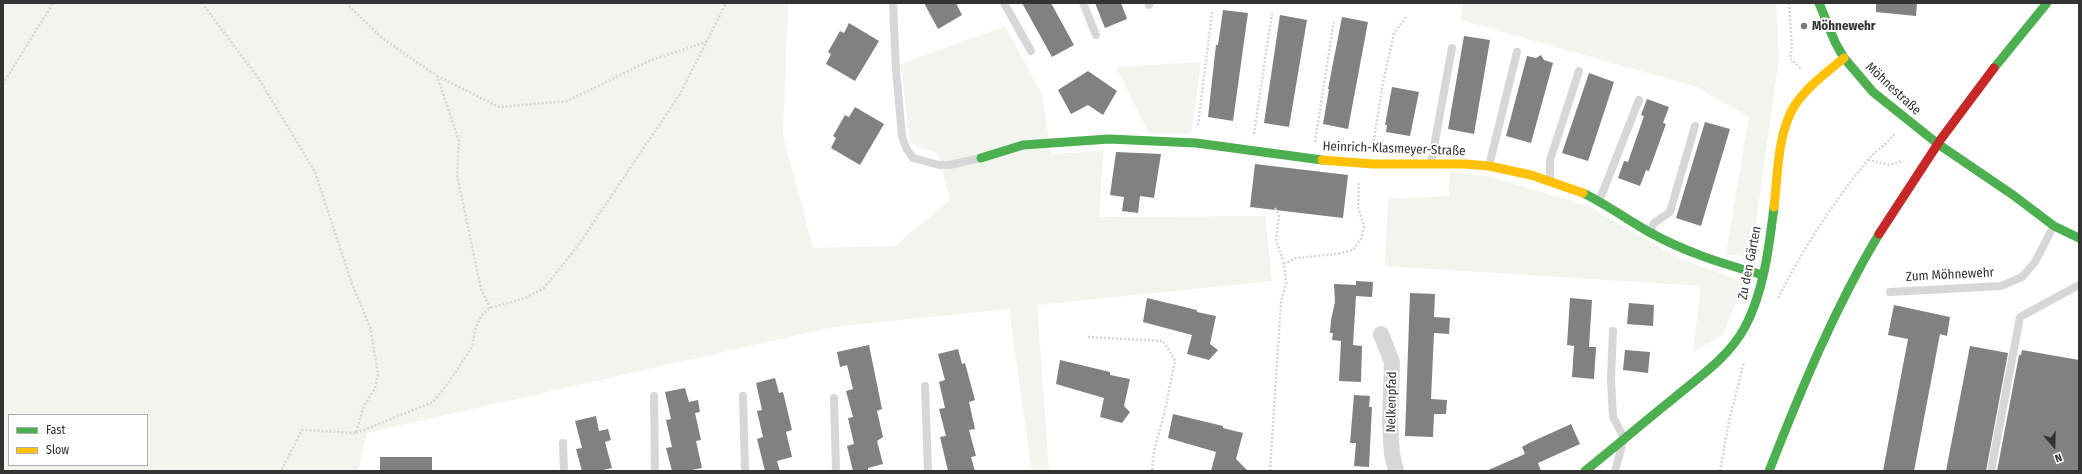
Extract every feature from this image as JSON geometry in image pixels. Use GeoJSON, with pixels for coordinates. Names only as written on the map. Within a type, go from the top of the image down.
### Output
{"type":"FeatureCollection","features":[{"type":"Feature","properties":{"kind":"street","name":"Möhnestraße"},"geometry":{"type":"LineString","coordinates":[[1819,3],[1834,42],[1844,58],[1873,92],[1938,144]]}},
{"type":"Feature","properties":{"kind":"street"},"geometry":{"type":"LineString","coordinates":[[1769,471],[1805,382],[1850,285],[1882,227],[1966,105],[2047,3]]}},
{"type":"Feature","properties":{"kind":"street","name":"Zu den Gärten"},"geometry":{"type":"LineString","coordinates":[[1585,471],[1705,373],[1729,350],[1745,328],[1757,302],[1763,275],[1782,146],[1788,123],[1795,104],[1814,82],[1844,58]]}},
{"type":"Feature","properties":{"kind":"street","name":"Heinrich-Klasmeyer-Straße"},"geometry":{"type":"LineString","coordinates":[[981,158],[1023,145],[1064,140],[1109,139],[1196,143],[1312,158],[1373,164],[1431,163],[1490,166],[1550,181],[1577,190],[1599,201],[1649,232],[1682,249],[1718,263],[1763,275]]}},
{"type":"Feature","properties":{"kind":"street"},"geometry":{"type":"LineString","coordinates":[[1938,144],[2013,195],[2054,226],[2079,238]]}},
{"type":"Feature","properties":{"kind":"street","name":"Nelkenpfad"},"geometry":{"type":"LineString","coordinates":[[1381,334],[1392,362],[1390,424],[1392,454],[1396,471]]}},
{"type":"Feature","properties":{"kind":"lane"},"geometry":{"type":"LineString","coordinates":[[892,3],[902,136],[906,148],[914,158],[939,165],[950,165],[981,158]]}},
{"type":"Feature","properties":{"kind":"lane"},"geometry":{"type":"LineString","coordinates":[[1004,3],[1031,51]]}},
{"type":"Feature","properties":{"kind":"lane"},"geometry":{"type":"LineString","coordinates":[[1083,3],[1096,35]]}},
{"type":"Feature","properties":{"kind":"lane"},"geometry":{"type":"LineString","coordinates":[[1431,163],[1452,48]]}},
{"type":"Feature","properties":{"kind":"lane"},"geometry":{"type":"LineString","coordinates":[[1490,166],[1517,52]]}},
{"type":"Feature","properties":{"kind":"lane"},"geometry":{"type":"LineString","coordinates":[[1550,181],[1550,160],[1580,71]]}},
{"type":"Feature","properties":{"kind":"lane"},"geometry":{"type":"LineString","coordinates":[[1599,201],[1639,100]]}},
{"type":"Feature","properties":{"kind":"lane"},"geometry":{"type":"LineString","coordinates":[[1649,232],[1654,223],[1670,212],[1695,126]]}},
{"type":"Feature","properties":{"kind":"lane","name":"Zum Möhnewehr"},"geometry":{"type":"LineString","coordinates":[[1890,292],[2001,286],[2022,277],[2035,262],[2054,226]]}},
{"type":"Feature","properties":{"kind":"lane"},"geometry":{"type":"LineString","coordinates":[[1991,471],[2020,317],[2079,285]]}},
{"type":"Feature","properties":{"kind":"lane"},"geometry":{"type":"LineString","coordinates":[[1613,331],[1611,378],[1613,416],[1624,438],[1615,471]]}},
{"type":"Feature","properties":{"kind":"lane"},"geometry":{"type":"LineString","coordinates":[[925,386],[928,471]]}},
{"type":"Feature","properties":{"kind":"lane"},"geometry":{"type":"LineString","coordinates":[[654,396],[655,471]]}},
{"type":"Feature","properties":{"kind":"lane"},"geometry":{"type":"LineString","coordinates":[[743,396],[745,471]]}},
{"type":"Feature","properties":{"kind":"lane"},"geometry":{"type":"LineString","coordinates":[[834,398],[836,471]]}},
{"type":"Feature","properties":{"kind":"lane"},"geometry":{"type":"LineString","coordinates":[[563,443],[564,471]]}},
{"type":"Feature","properties":{"kind":"path"},"geometry":{"type":"LineString","coordinates":[[3,84],[54,3]]}},
{"type":"Feature","properties":{"kind":"path"},"geometry":{"type":"LineString","coordinates":[[202,3],[259,79],[315,172],[352,284],[370,327],[378,374],[375,388],[363,408],[356,433]]}},
{"type":"Feature","properties":{"kind":"path"},"geometry":{"type":"LineString","coordinates":[[346,3],[382,38],[437,76],[499,107],[566,101],[649,61],[706,42]]}},
{"type":"Feature","properties":{"kind":"path"},"geometry":{"type":"LineString","coordinates":[[281,471],[302,430],[356,433],[433,402],[449,382],[472,347],[475,330],[481,316],[490,308],[524,298],[544,288],[577,247],[680,94],[726,3]]}},
{"type":"Feature","properties":{"kind":"path"},"geometry":{"type":"LineString","coordinates":[[1789,3],[1792,45],[1790,58],[1814,82]]}},
{"type":"Feature","properties":{"kind":"path"},"geometry":{"type":"LineString","coordinates":[[1196,143],[1212,12]]}},
{"type":"Feature","properties":{"kind":"path"},"geometry":{"type":"LineString","coordinates":[[1251,150],[1272,13]]}},
{"type":"Feature","properties":{"kind":"path"},"geometry":{"type":"LineString","coordinates":[[1373,164],[1376,124],[1394,33],[1406,18]]}},
{"type":"Feature","properties":{"kind":"path"},"geometry":{"type":"LineString","coordinates":[[1312,158],[1334,20]]}},
{"type":"Feature","properties":{"kind":"path"},"geometry":{"type":"LineString","coordinates":[[437,76],[459,141],[457,175],[481,289],[490,308]]}},
{"type":"Feature","properties":{"kind":"path"},"geometry":{"type":"LineString","coordinates":[[1775,304],[1796,264],[1829,211],[1868,160],[1892,136],[1905,119]]}},
{"type":"Feature","properties":{"kind":"path"},"geometry":{"type":"LineString","coordinates":[[1868,160],[1890,165],[1900,162]]}},
{"type":"Feature","properties":{"kind":"path"},"geometry":{"type":"LineString","coordinates":[[1284,264],[1296,258],[1337,254],[1353,250],[1361,239],[1364,226],[1357,197],[1362,163]]}},
{"type":"Feature","properties":{"kind":"path"},"geometry":{"type":"LineString","coordinates":[[1270,471],[1281,302],[1286,283],[1284,264],[1276,239],[1279,215],[1275,208]]}},
{"type":"Feature","properties":{"kind":"path"},"geometry":{"type":"LineString","coordinates":[[1088,337],[1163,341],[1175,360],[1165,411],[1154,451],[1152,471]]}},
{"type":"Feature","properties":{"kind":"path"},"geometry":{"type":"LineString","coordinates":[[1720,471],[1729,421],[1743,364],[1747,357]]}},
{"type":"Feature","properties":{"kind":"shaded area"},"geometry":{"type":"Polygon","coordinates":[[[3,3],[788,3],[783,135],[813,248],[895,246],[950,200],[938,154],[910,143],[901,64],[1005,26],[1042,94],[1051,154],[1103,151],[1099,217],[1265,216],[1272,281],[1037,305],[1049,471],[1032,471],[1009,309],[833,327],[367,433],[358,471],[3,471],[3,3]]]}},
{"type":"Feature","properties":{"kind":"shaded area"},"geometry":{"type":"Polygon","coordinates":[[[1463,3],[1776,3],[1779,59],[1751,257],[1726,254],[1749,117],[1697,87],[1461,20],[1463,3]]]}},
{"type":"Feature","properties":{"kind":"shaded area"},"geometry":{"type":"Polygon","coordinates":[[[1201,62],[1191,134],[1149,134],[1116,67],[1201,62]]]}},
{"type":"Feature","properties":{"kind":"shaded area"},"geometry":{"type":"Polygon","coordinates":[[[1450,171],[1491,177],[1588,206],[1678,258],[1744,282],[1723,335],[1693,352],[1701,286],[1385,266],[1388,199],[1449,196],[1450,171]]]}},
{"type":"Feature","properties":{"kind":"building"},"geometry":{"type":"Polygon","coordinates":[[[924,3],[956,3],[962,15],[938,29],[924,3]]]}},
{"type":"Feature","properties":{"kind":"building"},"geometry":{"type":"Polygon","coordinates":[[[1022,3],[1051,3],[1074,45],[1052,57],[1022,3]]]}},
{"type":"Feature","properties":{"kind":"building"},"geometry":{"type":"Polygon","coordinates":[[[1095,3],[1121,3],[1127,19],[1105,28],[1095,3]]]}},
{"type":"Feature","properties":{"kind":"building"},"geometry":{"type":"Polygon","coordinates":[[[1876,3],[1917,3],[1916,16],[1876,12],[1876,3]]]}},
{"type":"Feature","properties":{"kind":"building"},"geometry":{"type":"Polygon","coordinates":[[[1223,10],[1248,13],[1233,121],[1208,117],[1216,45],[1218,45],[1223,10]]]}},
{"type":"Feature","properties":{"kind":"building"},"geometry":{"type":"Polygon","coordinates":[[[1280,15],[1307,20],[1289,127],[1264,123],[1280,15]]]}},
{"type":"Feature","properties":{"kind":"building"},"geometry":{"type":"Polygon","coordinates":[[[1342,17],[1368,22],[1348,129],[1323,124],[1342,17]]]}},
{"type":"Feature","properties":{"kind":"building"},"geometry":{"type":"Polygon","coordinates":[[[849,23],[879,41],[855,81],[826,64],[831,54],[828,52],[840,31],[844,33],[849,23]]]}},
{"type":"Feature","properties":{"kind":"building"},"geometry":{"type":"Polygon","coordinates":[[[1464,36],[1490,40],[1474,134],[1448,129],[1464,36]]]}},
{"type":"Feature","properties":{"kind":"building"},"geometry":{"type":"Polygon","coordinates":[[[1541,55],[1544,60],[1553,63],[1531,143],[1506,136],[1527,56],[1536,58],[1541,55]]]}},
{"type":"Feature","properties":{"kind":"building"},"geometry":{"type":"Polygon","coordinates":[[[1088,71],[1117,91],[1103,115],[1088,105],[1071,114],[1058,90],[1088,71]]]}},
{"type":"Feature","properties":{"kind":"building"},"geometry":{"type":"Polygon","coordinates":[[[1589,73],[1614,82],[1588,161],[1562,153],[1589,73]]]}},
{"type":"Feature","properties":{"kind":"building"},"geometry":{"type":"Polygon","coordinates":[[[1392,87],[1419,92],[1410,136],[1386,132],[1387,125],[1385,125],[1392,87]]]}},
{"type":"Feature","properties":{"kind":"building"},"geometry":{"type":"Polygon","coordinates":[[[1647,99],[1669,107],[1663,123],[1666,124],[1649,171],[1646,170],[1640,186],[1618,178],[1624,161],[1628,162],[1644,116],[1641,115],[1647,99]]]}},
{"type":"Feature","properties":{"kind":"building"},"geometry":{"type":"Polygon","coordinates":[[[855,107],[884,124],[860,165],[831,148],[836,138],[833,136],[845,115],[849,117],[855,107]]]}},
{"type":"Feature","properties":{"kind":"building"},"geometry":{"type":"Polygon","coordinates":[[[1705,122],[1730,129],[1701,226],[1676,218],[1705,122]]]}},
{"type":"Feature","properties":{"kind":"building"},"geometry":{"type":"Polygon","coordinates":[[[1116,152],[1161,154],[1154,198],[1140,196],[1138,213],[1122,211],[1124,197],[1110,195],[1116,152]]]}},
{"type":"Feature","properties":{"kind":"building"},"geometry":{"type":"Polygon","coordinates":[[[1255,164],[1348,175],[1343,218],[1250,207],[1255,164]]]}},
{"type":"Feature","properties":{"kind":"building"},"geometry":{"type":"Polygon","coordinates":[[[1356,281],[1373,282],[1372,297],[1356,296],[1353,345],[1362,346],[1361,382],[1339,381],[1341,341],[1332,340],[1333,333],[1330,333],[1335,302],[1334,284],[1356,285],[1356,281]]]}},
{"type":"Feature","properties":{"kind":"building"},"geometry":{"type":"Polygon","coordinates":[[[1410,293],[1435,294],[1434,317],[1450,318],[1449,334],[1434,333],[1431,399],[1447,400],[1446,414],[1434,414],[1433,437],[1405,436],[1410,293]]]}},
{"type":"Feature","properties":{"kind":"building"},"geometry":{"type":"Polygon","coordinates":[[[1147,298],[1216,316],[1210,344],[1218,350],[1209,360],[1187,354],[1192,335],[1143,322],[1147,298]]]}},
{"type":"Feature","properties":{"kind":"building"},"geometry":{"type":"Polygon","coordinates":[[[1570,298],[1592,300],[1589,347],[1596,347],[1594,379],[1572,377],[1574,346],[1567,345],[1570,298]]]}},
{"type":"Feature","properties":{"kind":"building"},"geometry":{"type":"Polygon","coordinates":[[[1629,303],[1654,305],[1653,326],[1627,324],[1629,303]]]}},
{"type":"Feature","properties":{"kind":"building"},"geometry":{"type":"Polygon","coordinates":[[[1894,305],[1950,317],[1947,336],[1940,334],[1914,471],[1883,471],[1908,339],[1888,335],[1894,305]]]}},
{"type":"Feature","properties":{"kind":"building"},"geometry":{"type":"Polygon","coordinates":[[[869,345],[882,409],[877,411],[883,437],[877,441],[883,464],[868,468],[868,471],[853,471],[847,446],[854,444],[848,418],[853,417],[846,391],[853,389],[847,365],[840,367],[837,352],[869,345]]]}},
{"type":"Feature","properties":{"kind":"building"},"geometry":{"type":"Polygon","coordinates":[[[1970,346],[2008,353],[1986,471],[1946,471],[1970,346]]]}},
{"type":"Feature","properties":{"kind":"building"},"geometry":{"type":"Polygon","coordinates":[[[958,349],[962,364],[965,363],[975,400],[969,402],[975,429],[969,430],[976,456],[971,457],[975,471],[948,471],[940,437],[946,436],[939,409],[945,408],[939,382],[945,380],[938,354],[958,349]]]}},
{"type":"Feature","properties":{"kind":"building"},"geometry":{"type":"Polygon","coordinates":[[[1625,350],[1650,352],[1648,373],[1623,370],[1625,350]]]}},
{"type":"Feature","properties":{"kind":"building"},"geometry":{"type":"Polygon","coordinates":[[[2022,350],[2079,360],[2079,471],[1997,471],[2019,355],[2021,355],[2022,350]]]}},
{"type":"Feature","properties":{"kind":"building"},"geometry":{"type":"Polygon","coordinates":[[[1060,360],[1110,372],[1110,375],[1130,379],[1124,406],[1130,412],[1122,423],[1100,417],[1104,398],[1056,384],[1060,360]]]}},
{"type":"Feature","properties":{"kind":"building"},"geometry":{"type":"Polygon","coordinates":[[[775,378],[779,393],[783,392],[792,430],[786,432],[792,457],[777,461],[780,471],[765,471],[757,439],[763,437],[757,411],[762,410],[756,383],[775,378]]]}},
{"type":"Feature","properties":{"kind":"building"},"geometry":{"type":"Polygon","coordinates":[[[685,388],[689,402],[698,400],[700,412],[695,413],[701,440],[696,441],[702,468],[687,471],[672,471],[666,448],[672,447],[666,420],[671,419],[665,392],[685,388]]]}},
{"type":"Feature","properties":{"kind":"building"},"geometry":{"type":"Polygon","coordinates":[[[1354,395],[1370,396],[1369,407],[1372,407],[1369,467],[1354,466],[1356,443],[1350,443],[1354,395]]]}},
{"type":"Feature","properties":{"kind":"building"},"geometry":{"type":"Polygon","coordinates":[[[1173,414],[1223,426],[1223,428],[1243,433],[1236,459],[1248,471],[1211,471],[1216,452],[1168,438],[1173,414]]]}},
{"type":"Feature","properties":{"kind":"building"},"geometry":{"type":"Polygon","coordinates":[[[596,416],[599,431],[608,429],[611,440],[605,442],[612,468],[599,471],[582,471],[576,449],[582,448],[575,421],[596,416]]]}},
{"type":"Feature","properties":{"kind":"building"},"geometry":{"type":"Polygon","coordinates":[[[1571,424],[1580,444],[1538,463],[1541,471],[1486,471],[1525,454],[1522,447],[1571,424]]]}},
{"type":"Feature","properties":{"kind":"building"},"geometry":{"type":"Polygon","coordinates":[[[380,457],[432,457],[432,471],[380,471],[380,457]]]}},
{"type":"Feature","properties":{"kind":"traffic: fast"},"geometry":{"type":"LineString","coordinates":[[1819,3],[1835,42],[1844,58],[1873,92],[1938,144],[2013,195],[2054,226],[2079,238]]}},
{"type":"Feature","properties":{"kind":"traffic: fast"},"geometry":{"type":"LineString","coordinates":[[1994,68],[2047,3]]}},
{"type":"Feature","properties":{"kind":"traffic: fast"},"geometry":{"type":"LineString","coordinates":[[981,158],[1023,145],[1109,139],[1196,143],[1322,160]]}},
{"type":"Feature","properties":{"kind":"traffic: fast"},"geometry":{"type":"LineString","coordinates":[[1583,193],[1649,232],[1676,246],[1719,262],[1763,275]]}},
{"type":"Feature","properties":{"kind":"traffic: fast"},"geometry":{"type":"LineString","coordinates":[[1585,471],[1713,366],[1731,348],[1745,327],[1757,299],[1768,253],[1774,207]]}},
{"type":"Feature","properties":{"kind":"traffic: fast"},"geometry":{"type":"LineString","coordinates":[[1769,471],[1819,350],[1847,291],[1879,234]]}},
{"type":"Feature","properties":{"kind":"traffic: slow"},"geometry":{"type":"LineString","coordinates":[[1774,207],[1779,154],[1789,116],[1800,98],[1818,80],[1844,58]]}},
{"type":"Feature","properties":{"kind":"traffic: slow"},"geometry":{"type":"LineString","coordinates":[[1322,160],[1373,164],[1465,164],[1489,166],[1531,175],[1583,193]]}},
{"type":"Feature","properties":{"kind":"traffic: jam"},"geometry":{"type":"LineString","coordinates":[[1879,234],[1941,139],[1994,68]]}},
{"type":"Feature","properties":{"kind":"place","name":"Möhnewehr"},"geometry":{"type":"Point","coordinates":[1804,26]}}]}
